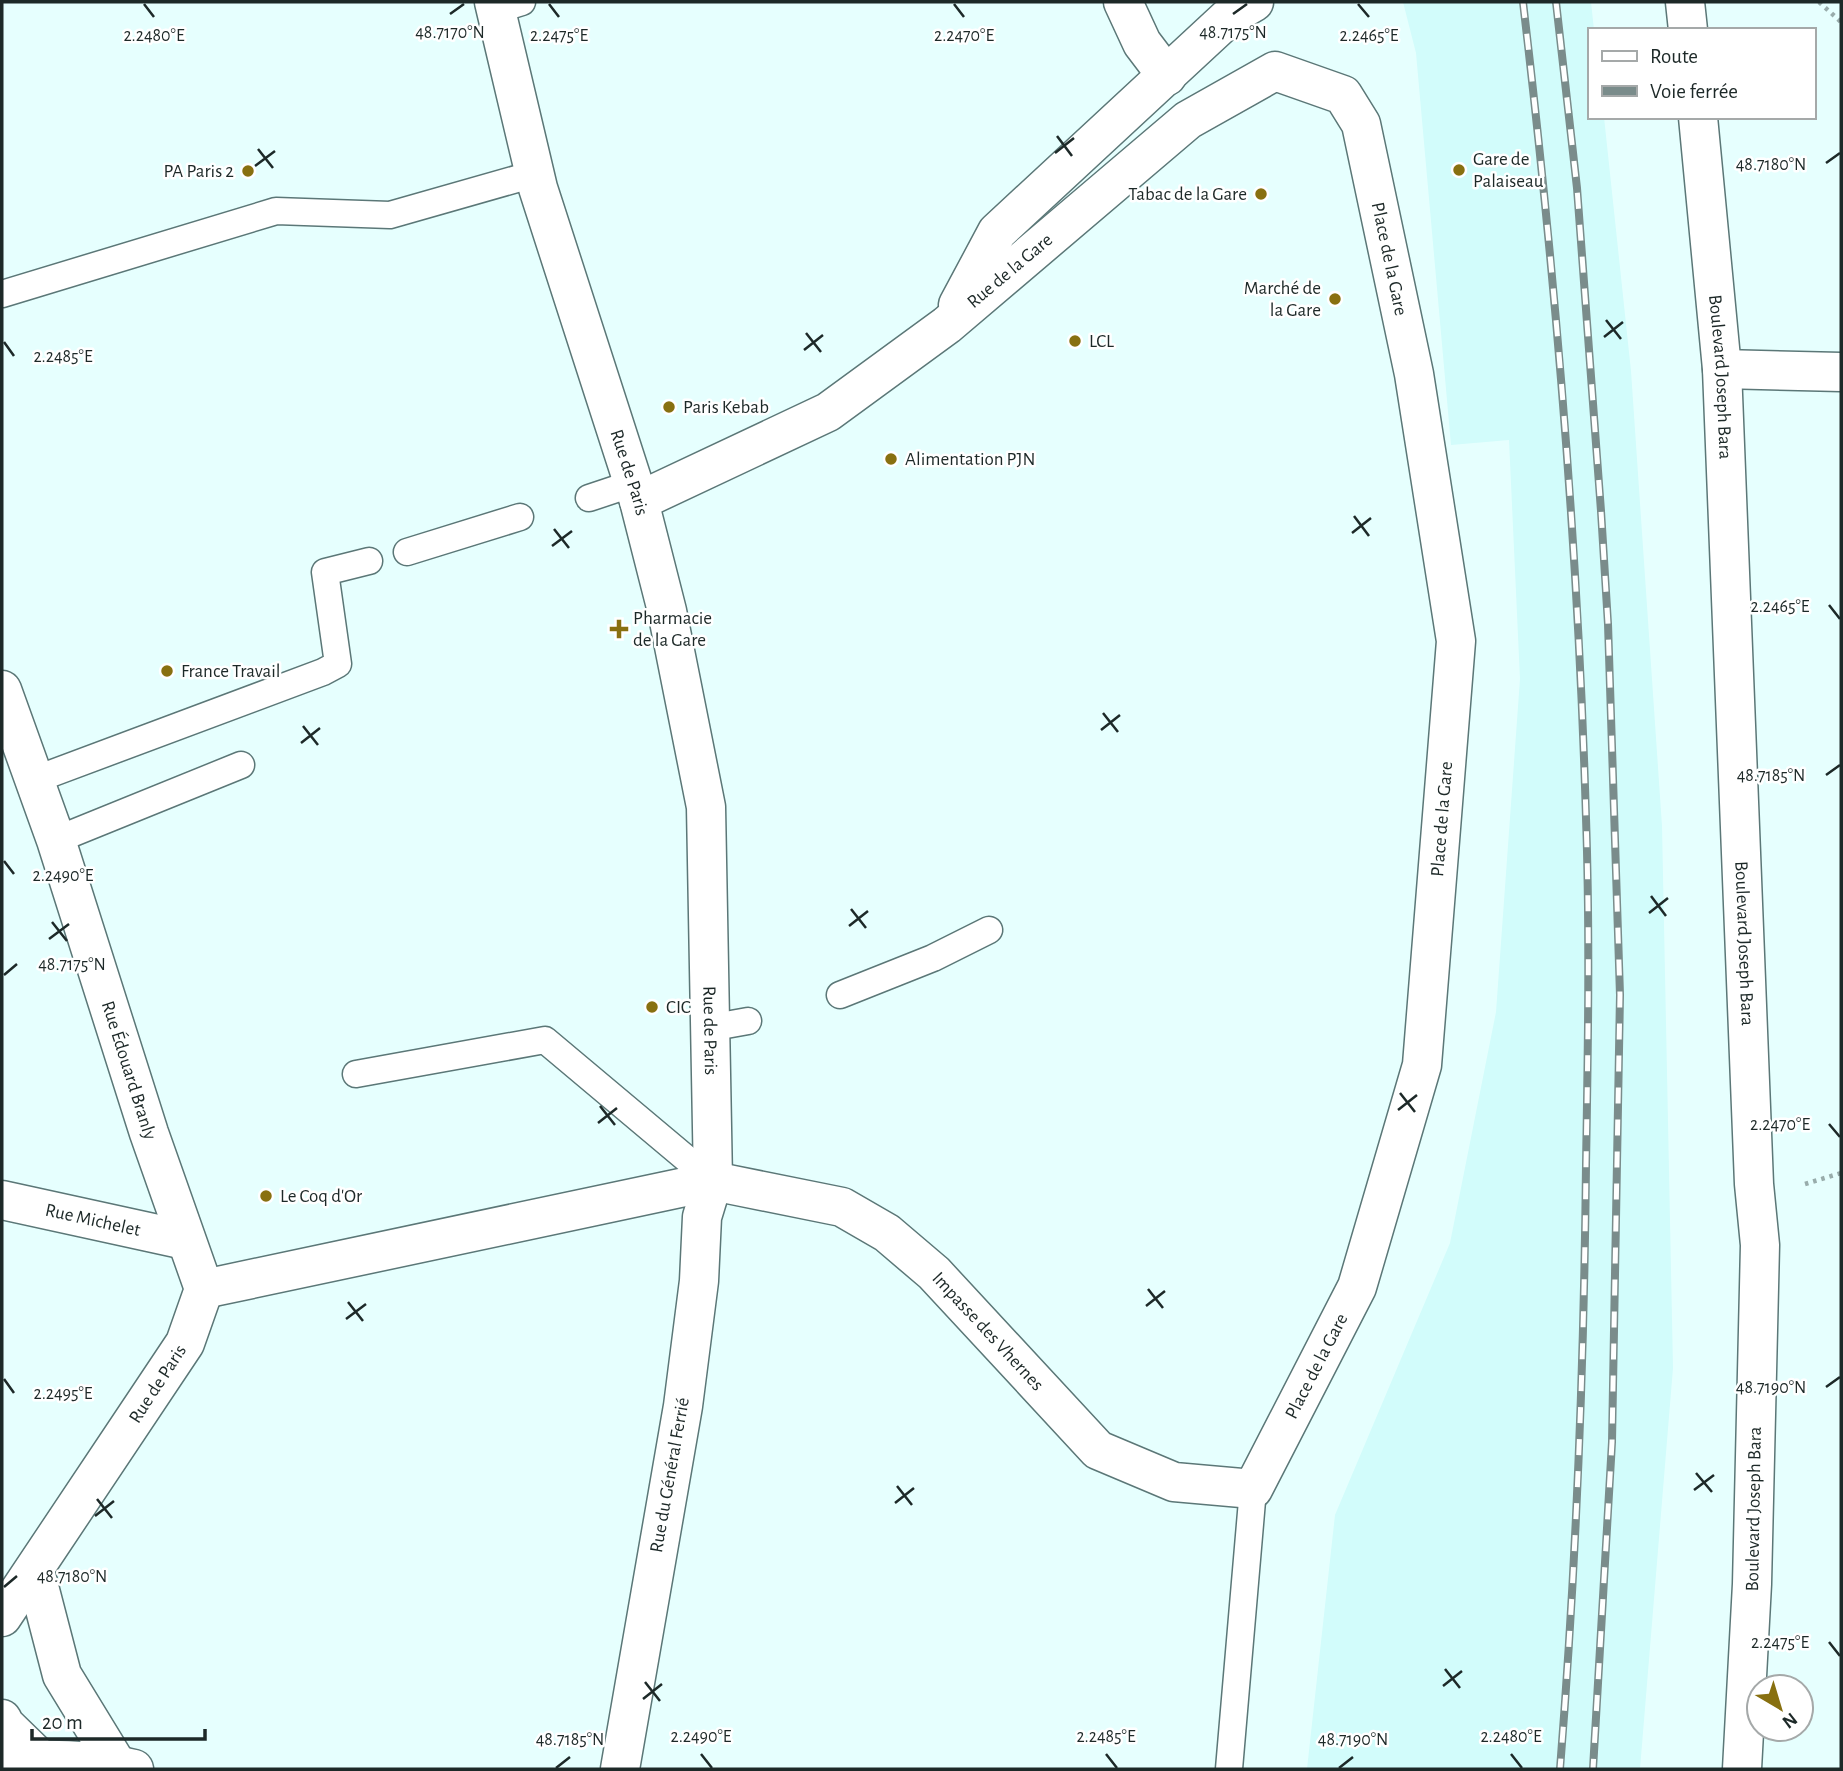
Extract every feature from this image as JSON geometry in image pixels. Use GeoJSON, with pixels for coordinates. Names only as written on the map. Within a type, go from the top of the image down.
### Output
{"type":"FeatureCollection","features":[{"type":"Feature","properties":{"kind":"street"},"geometry":{"type":"LineString","coordinates":[[1123,2],[1142,43],[1167,76]]}},
{"type":"Feature","properties":{"kind":"street"},"geometry":{"type":"LineString","coordinates":[[947,325],[997,232],[1230,16],[1254,2]]}},
{"type":"Feature","properties":{"kind":"street"},"geometry":{"type":"LineString","coordinates":[[1685,2],[1688,28]]}},
{"type":"Feature","properties":{"kind":"street","name":"Rue de Paris"},"geometry":{"type":"LineString","coordinates":[[504,5],[534,174],[636,492],[667,611],[706,807],[713,1181]]}},
{"type":"Feature","properties":{"kind":"street","name":"Rue de la Gare"},"geometry":{"type":"LineString","coordinates":[[636,492],[828,412],[947,325],[1188,120],[1275,71],[1343,95],[1361,124]]}},
{"type":"Feature","properties":{"kind":"street","name":"Boulevard Joseph Bara"},"geometry":{"type":"LineString","coordinates":[[1698,119],[1722,369],[1754,1184],[1760,1245],[1752,1584],[1742,1769]]}},
{"type":"Feature","properties":{"kind":"street","name":"Place de la Gare"},"geometry":{"type":"LineString","coordinates":[[1254,1489],[1357,1287],[1422,1065],[1455,654],[1456,641],[1414,374],[1361,124]]}},
{"type":"Feature","properties":{"kind":"street"},"geometry":{"type":"LineString","coordinates":[[1722,369],[1841,372]]}},
{"type":"Feature","properties":{"kind":"street","name":"Rue Édouard Branly"},"geometry":{"type":"LineString","coordinates":[[2,690],[56,840],[185,1240],[204,1289]]}},
{"type":"Feature","properties":{"kind":"street"},"geometry":{"type":"LineString","coordinates":[[204,1289],[713,1181]]}},
{"type":"Feature","properties":{"kind":"street","name":"Impasse des Vhernes"},"geometry":{"type":"LineString","coordinates":[[713,1181],[842,1207],[887,1233],[934,1273],[1098,1450],[1174,1482],[1254,1489]]}},
{"type":"Feature","properties":{"kind":"street","name":"Rue du Général Ferrié"},"geometry":{"type":"LineString","coordinates":[[620,1769],[683,1406],[699,1281],[702,1217],[713,1181]]}},
{"type":"Feature","properties":{"kind":"street","name":"Rue Michelet"},"geometry":{"type":"LineString","coordinates":[[2,1200],[185,1240]]}},
{"type":"Feature","properties":{"kind":"street","name":"Rue de Paris"},"geometry":{"type":"LineString","coordinates":[[2,1617],[186,1343],[204,1289]]}},
{"type":"Feature","properties":{"kind":"street"},"geometry":{"type":"LineString","coordinates":[[35,1571],[62,1675],[91,1765]]}},
{"type":"Feature","properties":{"kind":"street"},"geometry":{"type":"LineString","coordinates":[[2,1719],[5,1725],[91,1765]]}},
{"type":"Feature","properties":{"kind":"street"},"geometry":{"type":"LineString","coordinates":[[2,1761],[91,1765]]}},
{"type":"Feature","properties":{"kind":"lane"},"geometry":{"type":"LineString","coordinates":[[2,294],[276,211],[390,215],[534,174]]}},
{"type":"Feature","properties":{"kind":"lane"},"geometry":{"type":"LineString","coordinates":[[589,498],[636,492]]}},
{"type":"Feature","properties":{"kind":"lane"},"geometry":{"type":"LineString","coordinates":[[407,552],[520,517]]}},
{"type":"Feature","properties":{"kind":"lane"},"geometry":{"type":"LineString","coordinates":[[34,780],[323,672],[338,664],[325,572],[369,561]]}},
{"type":"Feature","properties":{"kind":"lane"},"geometry":{"type":"LineString","coordinates":[[56,840],[241,765]]}},
{"type":"Feature","properties":{"kind":"lane"},"geometry":{"type":"LineString","coordinates":[[840,995],[933,958],[989,930]]}},
{"type":"Feature","properties":{"kind":"lane"},"geometry":{"type":"LineString","coordinates":[[709,1028],[748,1021]]}},
{"type":"Feature","properties":{"kind":"lane"},"geometry":{"type":"LineString","coordinates":[[356,1074],[545,1040],[713,1181]]}},
{"type":"Feature","properties":{"kind":"lane"},"geometry":{"type":"LineString","coordinates":[[1229,1769],[1254,1489]]}},
{"type":"Feature","properties":{"kind":"path"},"geometry":{"type":"LineString","coordinates":[[1819,2],[1841,22]]}},
{"type":"Feature","properties":{"kind":"shaded area"},"geometry":{"type":"Polygon","coordinates":[[[1403,2],[1591,2],[1594,28],[1588,28],[1588,119],[1604,119],[1631,371],[1662,826],[1673,1368],[1640,1769],[1307,1769],[1335,1515],[1450,1243],[1496,1012],[1520,679],[1509,440],[1451,445],[1416,53],[1403,2]]]}},
{"type":"Feature","properties":{"kind":"railway"},"geometry":{"type":"LineString","coordinates":[[1523,2],[1564,409],[1577,613],[1587,861],[1588,1035],[1581,1391],[1571,1618],[1560,1769]]}},
{"type":"Feature","properties":{"kind":"railway"},"geometry":{"type":"LineString","coordinates":[[1556,2],[1577,188],[1601,511],[1608,624],[1620,995],[1612,1442],[1593,1769]]}},
{"type":"Feature","properties":{"kind":"place","name":"Gare de Palaiseau"},"geometry":{"type":"Point","coordinates":[1459,170]}},
{"type":"Feature","properties":{"kind":"place","name":"PA Paris 2"},"geometry":{"type":"Point","coordinates":[248,171]}},
{"type":"Feature","properties":{"kind":"place","name":"Tabac de la Gare"},"geometry":{"type":"Point","coordinates":[1261,194]}},
{"type":"Feature","properties":{"kind":"place","name":"Marché de la Gare"},"geometry":{"type":"Point","coordinates":[1335,299]}},
{"type":"Feature","properties":{"kind":"place","name":"LCL"},"geometry":{"type":"Point","coordinates":[1075,341]}},
{"type":"Feature","properties":{"kind":"place","name":"Paris Kebab"},"geometry":{"type":"Point","coordinates":[669,407]}},
{"type":"Feature","properties":{"kind":"place","name":"Alimentation PJN"},"geometry":{"type":"Point","coordinates":[891,459]}},
{"type":"Feature","properties":{"kind":"place","name":"Pharmacie de la Gare"},"geometry":{"type":"Point","coordinates":[619,629]}},
{"type":"Feature","properties":{"kind":"place","name":"France Travail"},"geometry":{"type":"Point","coordinates":[167,671]}},
{"type":"Feature","properties":{"kind":"place","name":"CIC"},"geometry":{"type":"Point","coordinates":[652,1007]}},
{"type":"Feature","properties":{"kind":"place","name":"Le Coq d'Or"},"geometry":{"type":"Point","coordinates":[266,1196]}}]}
